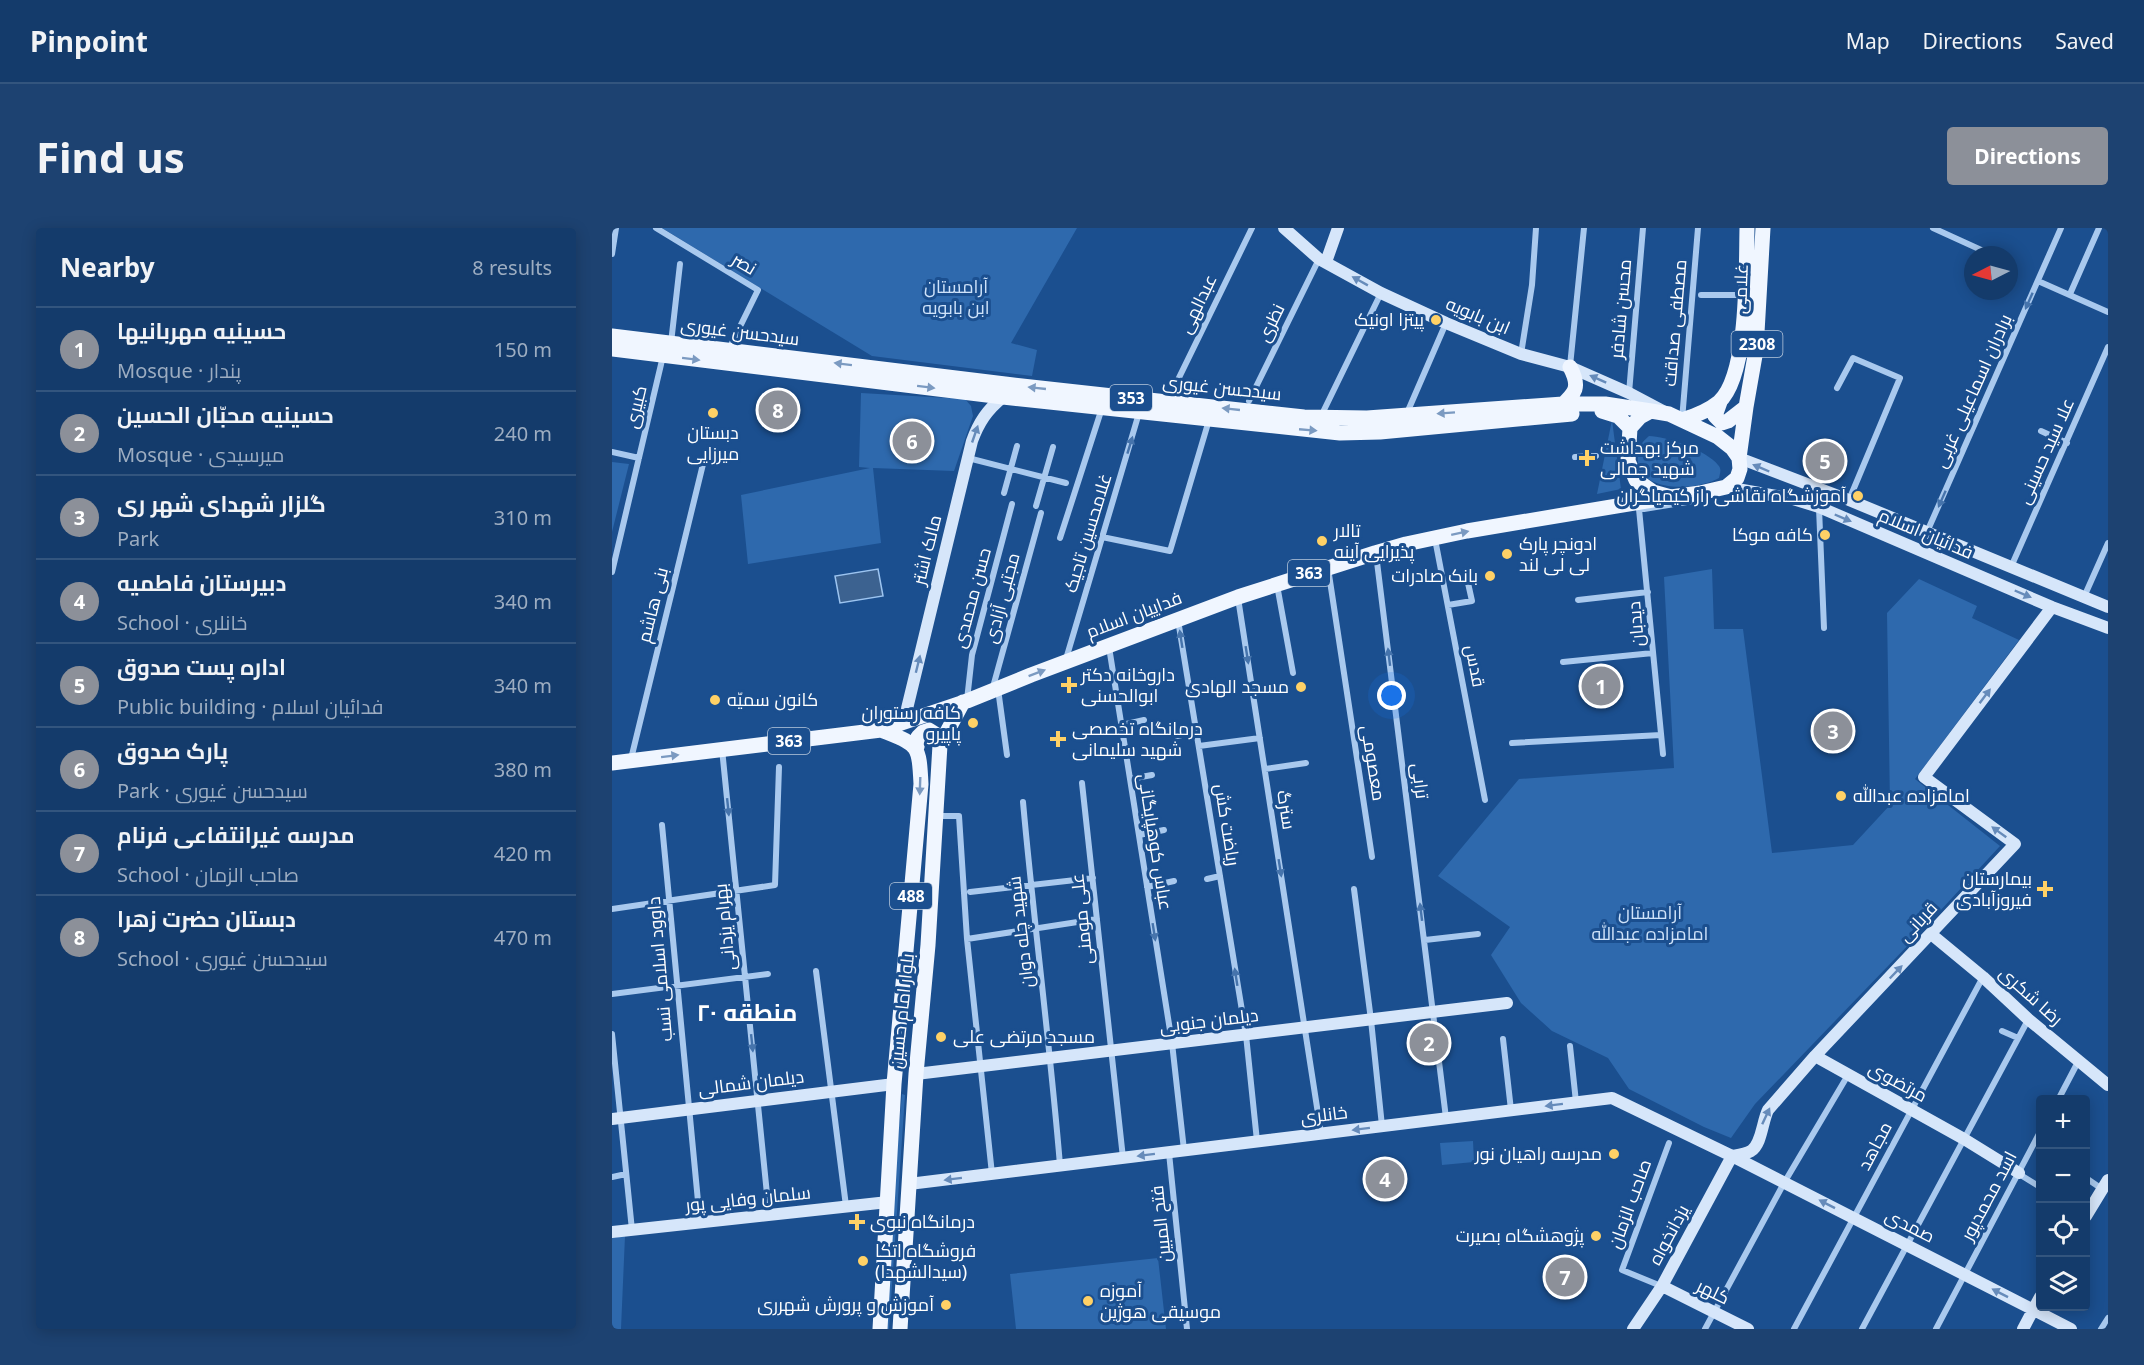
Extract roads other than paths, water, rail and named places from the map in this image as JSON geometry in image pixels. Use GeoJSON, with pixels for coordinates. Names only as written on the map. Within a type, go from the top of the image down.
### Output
{"type":"FeatureCollection","features":[{"type":"Feature","properties":{"kind":"main road","name":"غلامی"},"geometry":{"type":"LineString","coordinates":[[1720,402],[1734,375],[1741,351],[1746,228]]}},
{"type":"Feature","properties":{"kind":"main road","name":"غلامی"},"geometry":{"type":"LineString","coordinates":[[1739,458],[1757,341],[1762,228]]}},
{"type":"Feature","properties":{"kind":"main road","name":"سیدحسن غیوری"},"geometry":{"type":"LineString","coordinates":[[612,336],[668,349],[1003,397],[1340,433],[1380,432],[1605,411],[1618,416],[1630,428]]}},
{"type":"Feature","properties":{"kind":"main road","name":"سیدحسن غیوری"},"geometry":{"type":"LineString","coordinates":[[612,349],[728,350],[1304,417],[1367,418],[1563,404],[1605,404],[1651,411]]}},
{"type":"Feature","properties":{"kind":"main road"},"geometry":{"type":"LineString","coordinates":[[1551,416],[1574,393],[1576,384],[1570,367]]}},
{"type":"Feature","properties":{"kind":"main road"},"geometry":{"type":"LineString","coordinates":[[1676,417],[1701,414],[1720,402]]}},
{"type":"Feature","properties":{"kind":"main road"},"geometry":{"type":"LineString","coordinates":[[1720,402],[1715,416],[1722,423],[1746,407]]}},
{"type":"Feature","properties":{"kind":"main road"},"geometry":{"type":"LineString","coordinates":[[1651,411],[1676,417],[1718,437],[1732,448],[1739,458],[1740,469],[1737,478],[1726,487],[1671,497],[1653,492],[1636,480],[1628,461],[1630,428],[1640,417],[1651,411]]}},
{"type":"Feature","properties":{"kind":"main road","name":"فداییان اسلام"},"geometry":{"type":"LineString","coordinates":[[612,763],[881,730],[965,701],[1238,597],[1328,567],[1435,538],[1671,497]]}},
{"type":"Feature","properties":{"kind":"main road","name":"بلوار امام حسین"},"geometry":{"type":"LineString","coordinates":[[900,1329],[940,745],[965,701]]}},
{"type":"Feature","properties":{"kind":"main road"},"geometry":{"type":"LineString","coordinates":[[881,730],[917,747],[918,737],[929,730],[937,735],[940,745]]}},
{"type":"Feature","properties":{"kind":"main road","name":"بلوار امام حسین"},"geometry":{"type":"LineString","coordinates":[[880,1329],[894,1084],[921,784],[920,757],[917,747]]}},
{"type":"Feature","properties":{"kind":"street"},"geometry":{"type":"LineString","coordinates":[[612,254],[616,228]]}},
{"type":"Feature","properties":{"kind":"street","name":"نصر"},"geometry":{"type":"LineString","coordinates":[[656,228],[758,290],[728,350]]}},
{"type":"Feature","properties":{"kind":"street","name":"عبدالهی"},"geometry":{"type":"LineString","coordinates":[[1172,392],[1252,228]]}},
{"type":"Feature","properties":{"kind":"street","name":"ابن بابویه"},"geometry":{"type":"LineString","coordinates":[[1284,228],[1322,261],[1381,293],[1521,354],[1570,367],[1676,417]]}},
{"type":"Feature","properties":{"kind":"street"},"geometry":{"type":"LineString","coordinates":[[1322,261],[1338,228]]}},
{"type":"Feature","properties":{"kind":"street"},"geometry":{"type":"LineString","coordinates":[[1521,354],[1532,285],[1536,228]]}},
{"type":"Feature","properties":{"kind":"street"},"geometry":{"type":"LineString","coordinates":[[1570,367],[1584,228]]}},
{"type":"Feature","properties":{"kind":"street","name":"محسن شادفر"},"geometry":{"type":"LineString","coordinates":[[1629,393],[1642,228]]}},
{"type":"Feature","properties":{"kind":"street","name":"مصطفی صداقت"},"geometry":{"type":"LineString","coordinates":[[1676,417],[1698,228]]}},
{"type":"Feature","properties":{"kind":"street"},"geometry":{"type":"LineString","coordinates":[[1933,228],[1972,246]]}},
{"type":"Feature","properties":{"kind":"street","name":"برادران اسماعیلی غربی"},"geometry":{"type":"LineString","coordinates":[[1927,533],[2061,228]]}},
{"type":"Feature","properties":{"kind":"street"},"geometry":{"type":"LineString","coordinates":[[2070,294],[2099,228]]}},
{"type":"Feature","properties":{"kind":"street","name":"نظری"},"geometry":{"type":"LineString","coordinates":[[1250,401],[1322,261]]}},
{"type":"Feature","properties":{"kind":"street"},"geometry":{"type":"LineString","coordinates":[[668,349],[680,264]]}},
{"type":"Feature","properties":{"kind":"street"},"geometry":{"type":"LineString","coordinates":[[2038,281],[2108,312]]}},
{"type":"Feature","properties":{"kind":"street"},"geometry":{"type":"LineString","coordinates":[[1324,410],[1381,293]]}},
{"type":"Feature","properties":{"kind":"street"},"geometry":{"type":"LineString","coordinates":[[1701,295],[1744,295]]}},
{"type":"Feature","properties":{"kind":"street"},"geometry":{"type":"LineString","coordinates":[[1406,416],[1446,323]]}},
{"type":"Feature","properties":{"kind":"street","name":"علا سید حسینی"},"geometry":{"type":"LineString","coordinates":[[2011,568],[2108,347]]}},
{"type":"Feature","properties":{"kind":"street","name":"کبیری"},"geometry":{"type":"LineString","coordinates":[[612,570],[668,349]]}},
{"type":"Feature","properties":{"kind":"street"},"geometry":{"type":"LineString","coordinates":[[1837,388],[1853,358],[1900,378],[1849,500]]}},
{"type":"Feature","properties":{"kind":"street","name":"مالک اشتر"},"geometry":{"type":"LineString","coordinates":[[904,721],[968,458],[980,421],[991,406],[1003,397]]}},
{"type":"Feature","properties":{"kind":"street"},"geometry":{"type":"LineString","coordinates":[[1060,538],[1102,408]]}},
{"type":"Feature","properties":{"kind":"street","name":"غلامحسین تاجیک"},"geometry":{"type":"LineString","coordinates":[[1065,662],[1140,412]]}},
{"type":"Feature","properties":{"kind":"street"},"geometry":{"type":"LineString","coordinates":[[1102,537],[1170,551],[1209,420]]}},
{"type":"Feature","properties":{"kind":"street"},"geometry":{"type":"LineString","coordinates":[[2041,431],[2067,443]]}},
{"type":"Feature","properties":{"kind":"street"},"geometry":{"type":"LineString","coordinates":[[1004,494],[1017,446]]}},
{"type":"Feature","properties":{"kind":"street"},"geometry":{"type":"LineString","coordinates":[[1036,506],[1053,447]]}},
{"type":"Feature","properties":{"kind":"street"},"geometry":{"type":"LineString","coordinates":[[612,452],[639,458]]}},
{"type":"Feature","properties":{"kind":"street","name":"بنی هاشم"},"geometry":{"type":"LineString","coordinates":[[631,761],[705,456]]}},
{"type":"Feature","properties":{"kind":"street"},"geometry":{"type":"LineString","coordinates":[[1575,457],[1596,456]]}},
{"type":"Feature","properties":{"kind":"street"},"geometry":{"type":"LineString","coordinates":[[968,458],[1066,483]]}},
{"type":"Feature","properties":{"kind":"street","name":"فدائیان اسلام"},"geometry":{"type":"LineString","coordinates":[[1739,458],[1849,500],[2108,607]]}},
{"type":"Feature","properties":{"kind":"street","name":"فدائیان اسلام"},"geometry":{"type":"LineString","coordinates":[[1726,487],[1793,499],[1819,507],[2052,607],[2108,628]]}},
{"type":"Feature","properties":{"kind":"street"},"geometry":{"type":"LineString","coordinates":[[1621,506],[1631,511],[1696,500],[1708,491]]}},
{"type":"Feature","properties":{"kind":"street","name":"حسن محمدی"},"geometry":{"type":"LineString","coordinates":[[965,701],[972,655],[1012,504]]}},
{"type":"Feature","properties":{"kind":"street"},"geometry":{"type":"LineString","coordinates":[[1819,507],[1824,628]]}},
{"type":"Feature","properties":{"kind":"street","name":"دیدبان"},"geometry":{"type":"LineString","coordinates":[[1640,509],[1663,754]]}},
{"type":"Feature","properties":{"kind":"street","name":"مجتبی آزادی"},"geometry":{"type":"LineString","coordinates":[[995,689],[1041,513]]}},
{"type":"Feature","properties":{"kind":"street","name":"قدس"},"geometry":{"type":"LineString","coordinates":[[1435,538],[1485,800]]}},
{"type":"Feature","properties":{"kind":"street"},"geometry":{"type":"LineString","coordinates":[[2084,598],[2108,543]]}},
{"type":"Feature","properties":{"kind":"street","name":"ترابی"},"geometry":{"type":"LineString","coordinates":[[1376,553],[1446,1119]]}},
{"type":"Feature","properties":{"kind":"street","name":"معصومی"},"geometry":{"type":"LineString","coordinates":[[1328,567],[1372,857]]}},
{"type":"Feature","properties":{"kind":"street"},"geometry":{"type":"LineString","coordinates":[[1448,606],[1472,601],[1468,583]]}},
{"type":"Feature","properties":{"kind":"street"},"geometry":{"type":"LineString","coordinates":[[1276,584],[1293,673]]}},
{"type":"Feature","properties":{"kind":"street"},"geometry":{"type":"LineString","coordinates":[[1578,600],[1648,592]]}},
{"type":"Feature","properties":{"kind":"street","name":"سترگ"},"geometry":{"type":"LineString","coordinates":[[1238,597],[1321,1134]]}},
{"type":"Feature","properties":{"kind":"street","name":"قربانی"},"geometry":{"type":"LineString","coordinates":[[1732,1156],[1750,1152],[1756,1145],[1767,1110],[2015,844],[1924,777],[2052,607]]}},
{"type":"Feature","properties":{"kind":"street","name":"ریاضت کش"},"geometry":{"type":"LineString","coordinates":[[1178,620],[1246,1035],[1257,1142]]}},
{"type":"Feature","properties":{"kind":"street","name":"عباس کوهپایگانی"},"geometry":{"type":"LineString","coordinates":[[1109,646],[1172,1043],[1184,1151]]}},
{"type":"Feature","properties":{"kind":"street"},"geometry":{"type":"LineString","coordinates":[[1563,662],[1653,653]]}},
{"type":"Feature","properties":{"kind":"street"},"geometry":{"type":"LineString","coordinates":[[995,689],[1007,755]]}},
{"type":"Feature","properties":{"kind":"street"},"geometry":{"type":"LineString","coordinates":[[1122,725],[1144,720]]}},
{"type":"Feature","properties":{"kind":"street"},"geometry":{"type":"LineString","coordinates":[[1177,736],[1196,732]]}},
{"type":"Feature","properties":{"kind":"street"},"geometry":{"type":"LineString","coordinates":[[1512,743],[1661,735]]}},
{"type":"Feature","properties":{"kind":"street"},"geometry":{"type":"LineString","coordinates":[[1199,746],[1260,738]]}},
{"type":"Feature","properties":{"kind":"street","name":"بهرام یزدانی"},"geometry":{"type":"LineString","coordinates":[[722,749],[769,1214]]}},
{"type":"Feature","properties":{"kind":"street"},"geometry":{"type":"LineString","coordinates":[[1265,769],[1306,763]]}},
{"type":"Feature","properties":{"kind":"street"},"geometry":{"type":"LineString","coordinates":[[612,909],[776,885],[779,767]]}},
{"type":"Feature","properties":{"kind":"street"},"geometry":{"type":"LineString","coordinates":[[1130,779],[1152,775]]}},
{"type":"Feature","properties":{"kind":"street","name":"علی مومنی"},"geometry":{"type":"LineString","coordinates":[[1082,783],[1123,1158]]}},
{"type":"Feature","properties":{"kind":"street","name":"شهید چله دوان"},"geometry":{"type":"LineString","coordinates":[[1023,802],[1051,1058],[1060,1166]]}},
{"type":"Feature","properties":{"kind":"street"},"geometry":{"type":"LineString","coordinates":[[943,816],[959,816],[967,939],[992,1174]]}},
{"type":"Feature","properties":{"kind":"street","name":"داوود اسلامی نسب"},"geometry":{"type":"LineString","coordinates":[[662,825],[700,1223]]}},
{"type":"Feature","properties":{"kind":"street"},"geometry":{"type":"LineString","coordinates":[[1139,835],[1164,830]]}},
{"type":"Feature","properties":{"kind":"street"},"geometry":{"type":"LineString","coordinates":[[1207,879],[1220,876]]}},
{"type":"Feature","properties":{"kind":"street"},"geometry":{"type":"LineString","coordinates":[[970,891],[1093,878]]}},
{"type":"Feature","properties":{"kind":"street"},"geometry":{"type":"LineString","coordinates":[[1147,886],[1174,881]]}},
{"type":"Feature","properties":{"kind":"street"},"geometry":{"type":"LineString","coordinates":[[1354,889],[1382,1126]]}},
{"type":"Feature","properties":{"kind":"street"},"geometry":{"type":"LineString","coordinates":[[967,939],[1097,919]]}},
{"type":"Feature","properties":{"kind":"street"},"geometry":{"type":"LineString","coordinates":[[1425,940],[1479,934]]}},
{"type":"Feature","properties":{"kind":"street","name":"رضا شکری"},"geometry":{"type":"LineString","coordinates":[[1931,934],[2108,1085]]}},
{"type":"Feature","properties":{"kind":"street"},"geometry":{"type":"LineString","coordinates":[[816,971],[846,1207]]}},
{"type":"Feature","properties":{"kind":"street"},"geometry":{"type":"LineString","coordinates":[[612,994],[768,974]]}},
{"type":"Feature","properties":{"kind":"street","name":"مجاهد"},"geometry":{"type":"LineString","coordinates":[[1794,1329],[1983,977]]}},
{"type":"Feature","properties":{"kind":"street","name":"دیلمان جنوبی"},"geometry":{"type":"LineString","coordinates":[[916,1074],[1507,1004]]}},
{"type":"Feature","properties":{"kind":"street"},"geometry":{"type":"LineString","coordinates":[[1862,1329],[2028,1019]]}},
{"type":"Feature","properties":{"kind":"street"},"geometry":{"type":"LineString","coordinates":[[2002,1030],[2018,1038]]}},
{"type":"Feature","properties":{"kind":"street"},"geometry":{"type":"LineString","coordinates":[[612,1034],[617,1115],[632,1230]]}},
{"type":"Feature","properties":{"kind":"street"},"geometry":{"type":"LineString","coordinates":[[1503,1039],[1511,1111]]}},
{"type":"Feature","properties":{"kind":"street"},"geometry":{"type":"LineString","coordinates":[[1570,1046],[1576,1103]]}},
{"type":"Feature","properties":{"kind":"street","name":"مرتضوی"},"geometry":{"type":"LineString","coordinates":[[1815,1056],[1964,1139],[2019,1173]]}},
{"type":"Feature","properties":{"kind":"street"},"geometry":{"type":"LineString","coordinates":[[2061,1095],[2079,1060]]}},
{"type":"Feature","properties":{"kind":"street"},"geometry":{"type":"LineString","coordinates":[[1705,1329],[1784,1183],[1848,1075]]}},
{"type":"Feature","properties":{"kind":"street","name":"دیلمان شمالی"},"geometry":{"type":"LineString","coordinates":[[617,1115],[689,1109],[894,1084]]}},
{"type":"Feature","properties":{"kind":"street","name":"خانلری"},"geometry":{"type":"LineString","coordinates":[[909,1184],[1612,1098],[1732,1156]]}},
{"type":"Feature","properties":{"kind":"street","name":"اسد محمدپور"},"geometry":{"type":"LineString","coordinates":[[1936,1329],[2036,1140]]}},
{"type":"Feature","properties":{"kind":"street","name":"صاحب الزمان"},"geometry":{"type":"LineString","coordinates":[[1662,1286],[1622,1270],[1669,1143]]}},
{"type":"Feature","properties":{"kind":"street","name":"فتح المبین"},"geometry":{"type":"LineString","coordinates":[[1169,1153],[1187,1329]]}},
{"type":"Feature","properties":{"kind":"street","name":"صمدی"},"geometry":{"type":"LineString","coordinates":[[1732,1156],[2071,1329]]}},
{"type":"Feature","properties":{"kind":"street","name":"یزدانخواه"},"geometry":{"type":"LineString","coordinates":[[1633,1329],[1662,1286],[1732,1156]]}},
{"type":"Feature","properties":{"kind":"street"},"geometry":{"type":"LineString","coordinates":[[2019,1173],[2036,1184]]}},
{"type":"Feature","properties":{"kind":"street"},"geometry":{"type":"LineString","coordinates":[[612,1177],[626,1174]]}},
{"type":"Feature","properties":{"kind":"street"},"geometry":{"type":"LineString","coordinates":[[2090,1180],[2105,1185],[2090,1209]]}},
{"type":"Feature","properties":{"kind":"street","name":"سلمان وفایی پور"},"geometry":{"type":"LineString","coordinates":[[612,1232],[888,1202]]}},
{"type":"Feature","properties":{"kind":"street","name":"کلهر"},"geometry":{"type":"LineString","coordinates":[[1662,1286],[1748,1329]]}},
{"type":"Feature","properties":{"kind":"street"},"geometry":{"type":"LineString","coordinates":[[2023,1329],[2036,1304]]}},
{"type":"Feature","properties":{"kind":"street"},"geometry":{"type":"LineString","coordinates":[[2101,1329],[2108,1318]]}},
{"type":"Feature","properties":{"kind":"place","name":"پیتزا اونیک"},"geometry":{"type":"Point","coordinates":[1436,320]}},
{"type":"Feature","properties":{"kind":"place","name":"دبستان حضرت زهرا"},"geometry":{"type":"Point","coordinates":[778,410]}},
{"type":"Feature","properties":{"kind":"place","name":"دبستان میرزایی"},"geometry":{"type":"Point","coordinates":[713,413]}},
{"type":"Feature","properties":{"kind":"place","name":"پارک صدوق"},"geometry":{"type":"Point","coordinates":[912,441]}},
{"type":"Feature","properties":{"kind":"place","name":"مرکز بهداشت شهید جمالی"},"geometry":{"type":"Point","coordinates":[1587,458]}},
{"type":"Feature","properties":{"kind":"place","name":"اداره پست صدوق"},"geometry":{"type":"Point","coordinates":[1825,461]}},
{"type":"Feature","properties":{"kind":"place","name":"آموزشگاه نقاشی راز کیمیاگران"},"geometry":{"type":"Point","coordinates":[1858,496]}},
{"type":"Feature","properties":{"kind":"place","name":"کافه موکا"},"geometry":{"type":"Point","coordinates":[1825,535]}},
{"type":"Feature","properties":{"kind":"place","name":"تالار پذیرایی آینه"},"geometry":{"type":"Point","coordinates":[1322,541]}},
{"type":"Feature","properties":{"kind":"place","name":"ادونچر پارک لی لی لند"},"geometry":{"type":"Point","coordinates":[1507,554]}},
{"type":"Feature","properties":{"kind":"place","name":"بانک صادرات"},"geometry":{"type":"Point","coordinates":[1490,576]}},
{"type":"Feature","properties":{"kind":"place","name":"داروخانه دکتر ابوالحسنی"},"geometry":{"type":"Point","coordinates":[1069,685]}},
{"type":"Feature","properties":{"kind":"place","name":"حسینیه مهربانیها"},"geometry":{"type":"Point","coordinates":[1601,686]}},
{"type":"Feature","properties":{"kind":"place","name":"مسجد الهادی"},"geometry":{"type":"Point","coordinates":[1301,687]}},
{"type":"Feature","properties":{"kind":"place","name":"کانون سمیّه"},"geometry":{"type":"Point","coordinates":[715,700]}},
{"type":"Feature","properties":{"kind":"place","name":"کافه رستوران پاپیرو"},"geometry":{"type":"Point","coordinates":[973,723]}},
{"type":"Feature","properties":{"kind":"place","name":"گلزار شهدای شهر ری"},"geometry":{"type":"Point","coordinates":[1833,731]}},
{"type":"Feature","properties":{"kind":"place","name":"درمانگاه تخصصی شهید سلیمانی"},"geometry":{"type":"Point","coordinates":[1058,739]}},
{"type":"Feature","properties":{"kind":"place","name":"امامزاده عبدالله"},"geometry":{"type":"Point","coordinates":[1841,796]}},
{"type":"Feature","properties":{"kind":"place","name":"بیمارستان فیروزآبادی"},"geometry":{"type":"Point","coordinates":[2045,889]}},
{"type":"Feature","properties":{"kind":"place","name":"مسجد مرتضی علی"},"geometry":{"type":"Point","coordinates":[941,1037]}},
{"type":"Feature","properties":{"kind":"place","name":"حسینیه محبّان الحسین"},"geometry":{"type":"Point","coordinates":[1429,1043]}},
{"type":"Feature","properties":{"kind":"place","name":"مدرسه راهیان نور"},"geometry":{"type":"Point","coordinates":[1614,1154]}},
{"type":"Feature","properties":{"kind":"place","name":"دبیرستان فاطمیه"},"geometry":{"type":"Point","coordinates":[1385,1179]}},
{"type":"Feature","properties":{"kind":"place","name":"درمانگاه نبوی"},"geometry":{"type":"Point","coordinates":[857,1222]}},
{"type":"Feature","properties":{"kind":"place","name":"پژوهشگاه بصیرت"},"geometry":{"type":"Point","coordinates":[1596,1236]}},
{"type":"Feature","properties":{"kind":"place","name":"فروشگاه اتکا (سیدالشهدا)"},"geometry":{"type":"Point","coordinates":[863,1261]}},
{"type":"Feature","properties":{"kind":"place","name":"مدرسه غیرانتفاعی فرنام"},"geometry":{"type":"Point","coordinates":[1565,1277]}},
{"type":"Feature","properties":{"kind":"place","name":"آموزه موسیقی هوژین"},"geometry":{"type":"Point","coordinates":[1088,1301]}},
{"type":"Feature","properties":{"kind":"place","name":"آموزش و پرورش شهرری"},"geometry":{"type":"Point","coordinates":[946,1305]}},
{"type":"Feature","properties":{"kind":"district","name":"منطقه ۲۰"},"geometry":{"type":"Point","coordinates":[747,1013]}},
{"type":"Feature","properties":{"kind":"park label","name":"آرامستان ابن بابویه"},"geometry":{"type":"Point","coordinates":[956,297]}},
{"type":"Feature","properties":{"kind":"park label","name":"آرامستان امامزاده عبدالله"},"geometry":{"type":"Point","coordinates":[1650,923]}}]}
